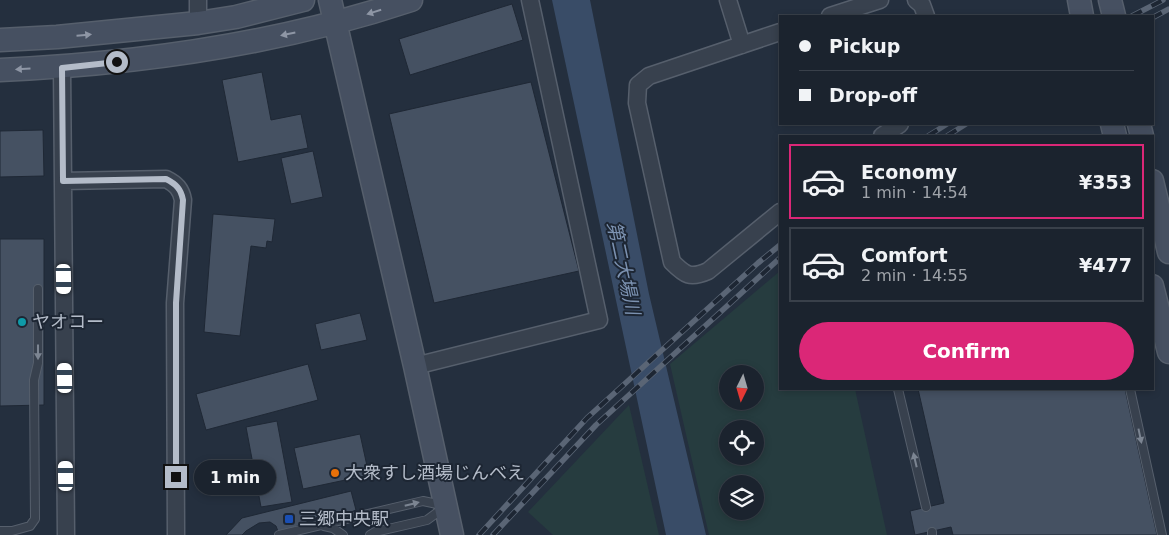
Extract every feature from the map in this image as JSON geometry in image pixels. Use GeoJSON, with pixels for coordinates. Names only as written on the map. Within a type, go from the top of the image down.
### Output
{"type":"FeatureCollection","features":[{"type":"Feature","properties":{"kind":"street"},"geometry":{"type":"LineString","coordinates":[[198,0],[198,23]]}},
{"type":"Feature","properties":{"kind":"street"},"geometry":{"type":"LineString","coordinates":[[0,40],[56,37],[198,23],[236,17],[303,0]]}},
{"type":"Feature","properties":{"kind":"street"},"geometry":{"type":"LineString","coordinates":[[330,0],[452,535]]}},
{"type":"Feature","properties":{"kind":"street"},"geometry":{"type":"LineString","coordinates":[[0,70],[62,68],[194,52],[241,44],[336,24],[411,0]]}},
{"type":"Feature","properties":{"kind":"street"},"geometry":{"type":"LineString","coordinates":[[415,366],[599,320],[530,0]]}},
{"type":"Feature","properties":{"kind":"street"},"geometry":{"type":"LineString","coordinates":[[728,0],[742,45]]}},
{"type":"Feature","properties":{"kind":"street"},"geometry":{"type":"LineString","coordinates":[[833,15],[880,0]]}},
{"type":"Feature","properties":{"kind":"street"},"geometry":{"type":"LineString","coordinates":[[916,0],[922,5],[926,15]]}},
{"type":"Feature","properties":{"kind":"street"},"geometry":{"type":"LineString","coordinates":[[779,32],[649,76],[638,85],[637,102],[672,262],[684,274],[697,276],[708,271],[779,213]]}},
{"type":"Feature","properties":{"kind":"street"},"geometry":{"type":"LineString","coordinates":[[62,68],[66,535]]}},
{"type":"Feature","properties":{"kind":"street"},"geometry":{"type":"LineString","coordinates":[[884,135],[898,125]]}},
{"type":"Feature","properties":{"kind":"street"},"geometry":{"type":"LineString","coordinates":[[63,181],[166,179],[175,184],[182,193],[176,303],[176,535]]}},
{"type":"Feature","properties":{"kind":"street"},"geometry":{"type":"LineString","coordinates":[[1154,189],[1169,252]]}},
{"type":"Feature","properties":{"kind":"street"},"geometry":{"type":"LineString","coordinates":[[1154,294],[1169,352]]}},
{"type":"Feature","properties":{"kind":"lane"},"geometry":{"type":"LineString","coordinates":[[0,531],[12,531],[30,526],[35,519],[34,380],[38,363],[38,289]]}},
{"type":"Feature","properties":{"kind":"lane"},"geometry":{"type":"LineString","coordinates":[[898,390],[926,507]]}},
{"type":"Feature","properties":{"kind":"lane"},"geometry":{"type":"LineString","coordinates":[[1130,390],[1162,535]]}},
{"type":"Feature","properties":{"kind":"lane"},"geometry":{"type":"LineString","coordinates":[[279,535],[291,534],[423,501],[446,506]]}},
{"type":"Feature","properties":{"kind":"lane"},"geometry":{"type":"LineString","coordinates":[[370,535],[375,532],[427,520],[446,506]]}},
{"type":"Feature","properties":{"kind":"lane"},"geometry":{"type":"LineString","coordinates":[[322,525],[333,528],[343,535]]}},
{"type":"Feature","properties":{"kind":"green space"},"geometry":{"type":"Polygon","coordinates":[[[779,272],[779,390],[855,390],[887,535],[709,535],[670,364],[779,272]]]}},
{"type":"Feature","properties":{"kind":"green space"},"geometry":{"type":"Polygon","coordinates":[[[629,405],[659,535],[553,535],[528,512],[629,405]]]}},
{"type":"Feature","properties":{"kind":"water","name":"第二大場川"},"geometry":{"type":"Polygon","coordinates":[[[552,0],[590,0],[649,294],[706,535],[666,535],[552,0]]]}},
{"type":"Feature","properties":{"kind":"building"},"geometry":{"type":"Polygon","coordinates":[[[512,4],[523,40],[410,75],[399,39],[512,4]]]}},
{"type":"Feature","properties":{"kind":"building"},"geometry":{"type":"Polygon","coordinates":[[[262,72],[271,120],[301,114],[308,148],[238,162],[222,80],[262,72]]]}},
{"type":"Feature","properties":{"kind":"building"},"geometry":{"type":"Polygon","coordinates":[[[531,82],[579,271],[434,303],[389,114],[531,82]]]}},
{"type":"Feature","properties":{"kind":"building"},"geometry":{"type":"Polygon","coordinates":[[[43,130],[44,176],[0,177],[0,131],[43,130]]]}},
{"type":"Feature","properties":{"kind":"building"},"geometry":{"type":"Polygon","coordinates":[[[313,151],[323,197],[291,204],[281,158],[313,151]]]}},
{"type":"Feature","properties":{"kind":"building"},"geometry":{"type":"Polygon","coordinates":[[[213,214],[275,219],[272,242],[267,241],[266,248],[251,246],[240,336],[204,332],[213,214]]]}},
{"type":"Feature","properties":{"kind":"building","name":"ヤオコー"},"geometry":{"type":"Polygon","coordinates":[[[0,239],[44,239],[44,405],[0,406],[0,239]]]}},
{"type":"Feature","properties":{"kind":"building"},"geometry":{"type":"Polygon","coordinates":[[[360,313],[367,340],[321,350],[315,324],[360,313]]]}},
{"type":"Feature","properties":{"kind":"building"},"geometry":{"type":"Polygon","coordinates":[[[308,364],[318,400],[206,430],[196,394],[308,364]]]}},
{"type":"Feature","properties":{"kind":"building"},"geometry":{"type":"Polygon","coordinates":[[[918,390],[1125,390],[1157,535],[953,535],[951,527],[915,535],[910,511],[944,503],[918,390]]]}},
{"type":"Feature","properties":{"kind":"building"},"geometry":{"type":"Polygon","coordinates":[[[277,421],[292,502],[261,507],[246,427],[277,421]]]}},
{"type":"Feature","properties":{"kind":"building"},"geometry":{"type":"Polygon","coordinates":[[[360,434],[369,475],[303,489],[294,448],[360,434]]]}},
{"type":"Feature","properties":{"kind":"building"},"geometry":{"type":"Polygon","coordinates":[[[351,491],[356,510],[324,523],[320,516],[279,534],[276,526],[270,522],[259,523],[242,535],[226,535],[242,518],[351,491]]]}},
{"type":"Feature","properties":{"kind":"railway"},"geometry":{"type":"LineString","coordinates":[[1134,15],[1163,0]]}},
{"type":"Feature","properties":{"kind":"railway"},"geometry":{"type":"LineString","coordinates":[[1154,17],[1169,9]]}},
{"type":"Feature","properties":{"kind":"railway"},"geometry":{"type":"LineString","coordinates":[[930,135],[945,125]]}},
{"type":"Feature","properties":{"kind":"railway"},"geometry":{"type":"LineString","coordinates":[[949,135],[964,125]]}},
{"type":"Feature","properties":{"kind":"railway"},"geometry":{"type":"LineString","coordinates":[[479,535],[587,418],[779,246]]}},
{"type":"Feature","properties":{"kind":"railway"},"geometry":{"type":"LineString","coordinates":[[493,535],[596,425],[779,259]]}},
{"type":"Feature","properties":{"kind":"place","name":"ヤオコー"},"geometry":{"type":"Point","coordinates":[22,322]}},
{"type":"Feature","properties":{"kind":"place","name":"大衆すし酒場じんべえ"},"geometry":{"type":"Point","coordinates":[335,473]}},
{"type":"Feature","properties":{"kind":"place","name":"三郷中央駅"},"geometry":{"type":"Point","coordinates":[289,519]}},
{"type":"Feature","properties":{"kind":"route"},"geometry":{"type":"LineString","coordinates":[[117,62],[62,68],[63,181],[166,179],[175,184],[182,193],[176,303],[176,477]]}}]}
